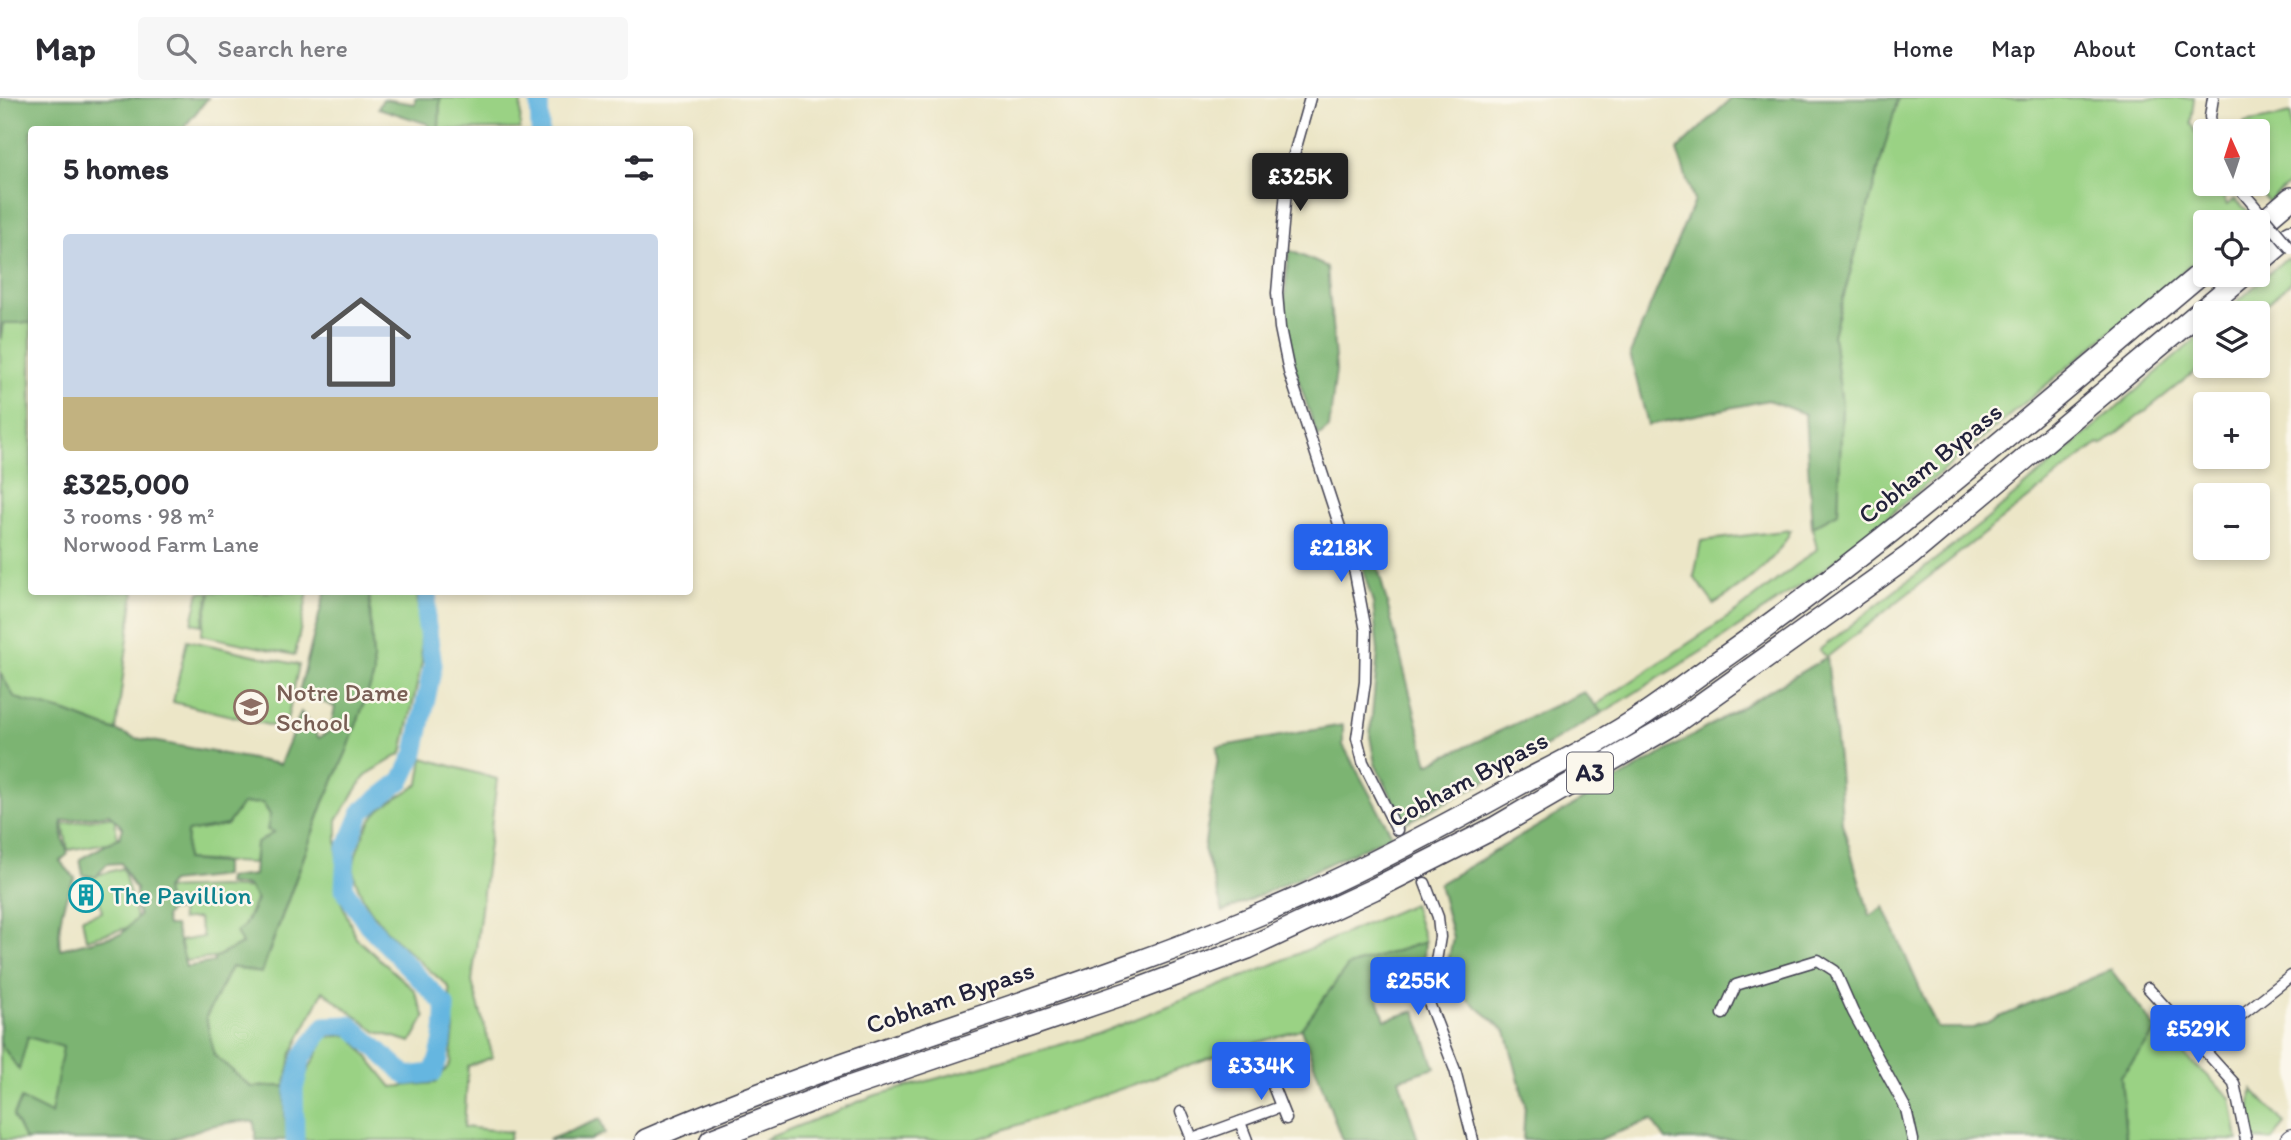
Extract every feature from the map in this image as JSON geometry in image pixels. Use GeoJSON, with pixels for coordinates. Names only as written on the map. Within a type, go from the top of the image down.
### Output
{"type":"FeatureCollection","features":[{"type":"Feature","properties":{"kind":"highway"},"geometry":{"type":"LineString","coordinates":[[2270,216],[2291,198]]}},
{"type":"Feature","properties":{"kind":"highway"},"geometry":{"type":"LineString","coordinates":[[2270,253],[2291,235]]}},
{"type":"Feature","properties":{"kind":"highway","name":"Cobham Bypass"},"geometry":{"type":"LineString","coordinates":[[646,1140],[821,1069],[991,1014],[1148,958],[1301,897],[1467,814],[1627,725],[1784,616],[1945,488],[2193,281]]}},
{"type":"Feature","properties":{"kind":"highway","name":"Cobham Bypass"},"geometry":{"type":"LineString","coordinates":[[710,1140],[834,1091],[1136,990],[1248,948],[1374,889],[1496,827],[1672,725],[1909,556],[2230,287]]}},
{"type":"Feature","properties":{"kind":"street"},"geometry":{"type":"LineString","coordinates":[[1310,98],[1287,178],[1277,293],[1280,328],[1289,372],[1355,573],[1366,631],[1366,682],[1357,738],[1363,762],[1397,830]]}},
{"type":"Feature","properties":{"kind":"street"},"geometry":{"type":"LineString","coordinates":[[2210,119],[2213,98]]}},
{"type":"Feature","properties":{"kind":"street"},"geometry":{"type":"LineString","coordinates":[[2247,196],[2291,249]]}},
{"type":"Feature","properties":{"kind":"street"},"geometry":{"type":"LineString","coordinates":[[1425,883],[1438,917],[1440,937],[1429,1003],[1455,1069],[1473,1140]]}},
{"type":"Feature","properties":{"kind":"street"},"geometry":{"type":"LineString","coordinates":[[1723,1014],[1737,985],[1818,960],[1835,971],[1853,1012],[1906,1109],[1913,1140]]}},
{"type":"Feature","properties":{"kind":"street"},"geometry":{"type":"LineString","coordinates":[[2199,1042],[2240,1016],[2291,976]]}},
{"type":"Feature","properties":{"kind":"street"},"geometry":{"type":"LineString","coordinates":[[2148,988],[2199,1042],[2236,1088],[2246,1140]]}},
{"type":"Feature","properties":{"kind":"street"},"geometry":{"type":"LineString","coordinates":[[1267,1072],[1286,1119]]}},
{"type":"Feature","properties":{"kind":"street"},"geometry":{"type":"LineString","coordinates":[[1181,1112],[1191,1140],[1280,1107]]}},
{"type":"Feature","properties":{"kind":"street"},"geometry":{"type":"LineString","coordinates":[[1240,1122],[1247,1140]]}},
{"type":"Feature","properties":{"kind":"green space"},"geometry":{"type":"Polygon","coordinates":[[[0,98],[208,98],[185,126],[28,126],[28,323],[3,323],[0,340],[0,98]]]}},
{"type":"Feature","properties":{"kind":"green space"},"geometry":{"type":"Polygon","coordinates":[[[415,98],[440,98],[439,126],[428,126],[378,108],[383,99],[415,104],[415,98]]]}},
{"type":"Feature","properties":{"kind":"green space"},"geometry":{"type":"Polygon","coordinates":[[[440,98],[521,98],[520,126],[439,126],[440,98]]]}},
{"type":"Feature","properties":{"kind":"green space"},"geometry":{"type":"Polygon","coordinates":[[[1732,98],[1898,98],[1833,335],[1842,405],[1838,513],[1812,527],[1805,414],[1768,400],[1648,425],[1630,354],[1694,201],[1677,150],[1732,98]]]}},
{"type":"Feature","properties":{"kind":"green space"},"geometry":{"type":"Polygon","coordinates":[[[1898,98],[2194,98],[2191,122],[2193,196],[2223,196],[2227,205],[2235,199],[2247,210],[2193,210],[2193,263],[1826,568],[1709,647],[1602,713],[1596,705],[1740,609],[1817,549],[1812,527],[1838,513],[1842,405],[1833,335],[1898,98]]]}},
{"type":"Feature","properties":{"kind":"green space"},"geometry":{"type":"Polygon","coordinates":[[[2291,114],[2291,182],[2268,202],[2264,196],[2270,196],[2270,119],[2265,119],[2291,114]]]}},
{"type":"Feature","properties":{"kind":"green space"},"geometry":{"type":"Polygon","coordinates":[[[1289,250],[1327,267],[1336,370],[1329,428],[1318,437],[1297,376],[1284,306],[1289,250]]]}},
{"type":"Feature","properties":{"kind":"green space"},"geometry":{"type":"Polygon","coordinates":[[[2286,258],[2291,262],[2291,282],[2270,301],[2238,301],[2254,287],[2270,287],[2270,272],[2286,258]]]}},
{"type":"Feature","properties":{"kind":"green space"},"geometry":{"type":"Polygon","coordinates":[[[3,323],[28,323],[28,595],[134,595],[116,731],[66,712],[15,698],[0,673],[0,340],[3,323]]]}},
{"type":"Feature","properties":{"kind":"green space"},"geometry":{"type":"Polygon","coordinates":[[[2193,341],[2193,373],[2102,445],[2099,443],[1827,657],[1819,650],[1986,520],[2193,341]]]}},
{"type":"Feature","properties":{"kind":"green space"},"geometry":{"type":"Polygon","coordinates":[[[1791,530],[1768,562],[1747,581],[1714,604],[1694,577],[1701,541],[1791,530]]]}},
{"type":"Feature","properties":{"kind":"green space"},"geometry":{"type":"Polygon","coordinates":[[[1372,544],[1428,764],[1584,692],[1602,713],[1486,781],[1405,823],[1375,764],[1370,736],[1378,652],[1373,603],[1358,553],[1372,544]]]}},
{"type":"Feature","properties":{"kind":"green space"},"geometry":{"type":"Polygon","coordinates":[[[198,595],[209,595],[202,625],[192,623],[198,595]]]}},
{"type":"Feature","properties":{"kind":"green space"},"geometry":{"type":"Polygon","coordinates":[[[210,595],[307,595],[295,655],[201,635],[210,595]]]}},
{"type":"Feature","properties":{"kind":"green space"},"geometry":{"type":"Polygon","coordinates":[[[324,595],[369,595],[374,675],[347,751],[324,802],[261,973],[231,967],[206,1017],[214,1055],[251,1087],[285,1086],[285,1116],[289,1140],[256,1140],[254,1122],[241,1121],[209,1126],[170,1140],[25,1140],[13,1116],[21,1099],[51,1114],[63,1047],[28,1037],[19,1070],[0,1043],[0,673],[15,698],[66,712],[135,738],[280,764],[301,712],[319,738],[330,731],[335,707],[299,692],[324,595]],[[263,803],[242,804],[227,825],[187,832],[186,860],[224,863],[224,876],[171,882],[165,889],[169,911],[165,917],[167,926],[175,926],[186,967],[214,962],[214,958],[242,944],[236,932],[244,926],[257,900],[248,886],[227,884],[228,878],[254,875],[256,844],[274,832],[267,830],[270,815],[263,803]],[[109,814],[62,821],[63,839],[68,854],[60,861],[75,878],[62,912],[60,949],[121,934],[139,916],[136,889],[121,863],[107,864],[96,877],[83,875],[80,859],[120,837],[123,828],[109,814]]]}},
{"type":"Feature","properties":{"kind":"green space"},"geometry":{"type":"Polygon","coordinates":[[[369,595],[417,595],[422,662],[402,753],[366,775],[337,820],[337,891],[356,938],[414,990],[425,1017],[411,1042],[377,1032],[323,991],[292,1053],[285,1086],[251,1087],[214,1055],[206,1017],[231,967],[262,972],[374,675],[369,595]]]}},
{"type":"Feature","properties":{"kind":"green space"},"geometry":{"type":"Polygon","coordinates":[[[187,640],[299,665],[285,729],[173,702],[187,640]]]}},
{"type":"Feature","properties":{"kind":"green space"},"geometry":{"type":"Polygon","coordinates":[[[1827,657],[1842,823],[1870,916],[1884,907],[1937,1028],[1974,1028],[2111,970],[2157,1030],[2121,1076],[2126,1140],[1666,1140],[1651,1120],[1598,1140],[1523,1140],[1525,1104],[1506,1031],[1444,980],[1453,938],[1439,884],[1827,657]]]}},
{"type":"Feature","properties":{"kind":"green space"},"geometry":{"type":"Polygon","coordinates":[[[1343,725],[1343,745],[1392,835],[1223,912],[1204,849],[1218,758],[1217,747],[1343,725]]]}},
{"type":"Feature","properties":{"kind":"green space"},"geometry":{"type":"Polygon","coordinates":[[[423,758],[497,779],[472,982],[493,1057],[468,1066],[464,1127],[511,1132],[509,1140],[302,1140],[302,1082],[326,1037],[350,1035],[392,1087],[435,1083],[450,1064],[454,1029],[449,987],[379,922],[368,907],[354,874],[357,852],[371,819],[384,806],[419,784],[423,758]]]}},
{"type":"Feature","properties":{"kind":"green space"},"geometry":{"type":"Polygon","coordinates":[[[241,803],[263,803],[275,832],[256,844],[254,863],[185,860],[187,832],[227,825],[241,803]]]}},
{"type":"Feature","properties":{"kind":"green space"},"geometry":{"type":"Polygon","coordinates":[[[114,816],[118,841],[68,850],[63,824],[114,816]]]}},
{"type":"Feature","properties":{"kind":"green space"},"geometry":{"type":"Polygon","coordinates":[[[123,868],[138,925],[86,939],[82,918],[102,912],[96,882],[83,882],[83,879],[123,868]]]}},
{"type":"Feature","properties":{"kind":"green space"},"geometry":{"type":"Polygon","coordinates":[[[165,889],[260,889],[244,926],[242,944],[214,958],[185,961],[180,941],[203,937],[198,918],[181,920],[180,910],[169,911],[165,889]]]}},
{"type":"Feature","properties":{"kind":"green space"},"geometry":{"type":"Polygon","coordinates":[[[1413,904],[1425,942],[1348,966],[1301,1029],[1212,1057],[975,1140],[763,1140],[873,1096],[1092,1036],[1260,970],[1413,904]]]}},
{"type":"Feature","properties":{"kind":"green space"},"geometry":{"type":"Polygon","coordinates":[[[1425,942],[1424,957],[1373,983],[1385,1020],[1415,1011],[1435,1068],[1399,1079],[1418,1140],[1342,1140],[1301,1029],[1348,966],[1425,942]]]}},
{"type":"Feature","properties":{"kind":"green space"},"geometry":{"type":"Polygon","coordinates":[[[0,969],[88,1005],[91,1140],[0,1140],[0,969]]]}},
{"type":"Feature","properties":{"kind":"green space"},"geometry":{"type":"Polygon","coordinates":[[[2157,1030],[2231,1098],[2238,1140],[2126,1140],[2121,1076],[2157,1030]]]}},
{"type":"Feature","properties":{"kind":"green space"},"geometry":{"type":"Polygon","coordinates":[[[2252,1089],[2285,1124],[2272,1140],[2254,1139],[2250,1117],[2252,1089]]]}},
{"type":"Feature","properties":{"kind":"green space"},"geometry":{"type":"Polygon","coordinates":[[[600,1119],[605,1133],[590,1140],[548,1140],[600,1119]]]}},
{"type":"Feature","properties":{"kind":"waterway"},"geometry":{"type":"LineString","coordinates":[[539,98],[540,126]]}},
{"type":"Feature","properties":{"kind":"waterway"},"geometry":{"type":"LineString","coordinates":[[295,1140],[294,1089],[302,1057],[325,1026],[350,1025],[407,1076],[433,1073],[441,1048],[445,1005],[368,925],[344,889],[346,849],[362,811],[402,780],[415,753],[433,665],[426,620],[428,595]]}},
{"type":"Feature","properties":{"kind":"place","name":"Notre Dame School"},"geometry":{"type":"Point","coordinates":[251,707]}},
{"type":"Feature","properties":{"kind":"place","name":"The Pavillion"},"geometry":{"type":"Point","coordinates":[86,895]}}]}
